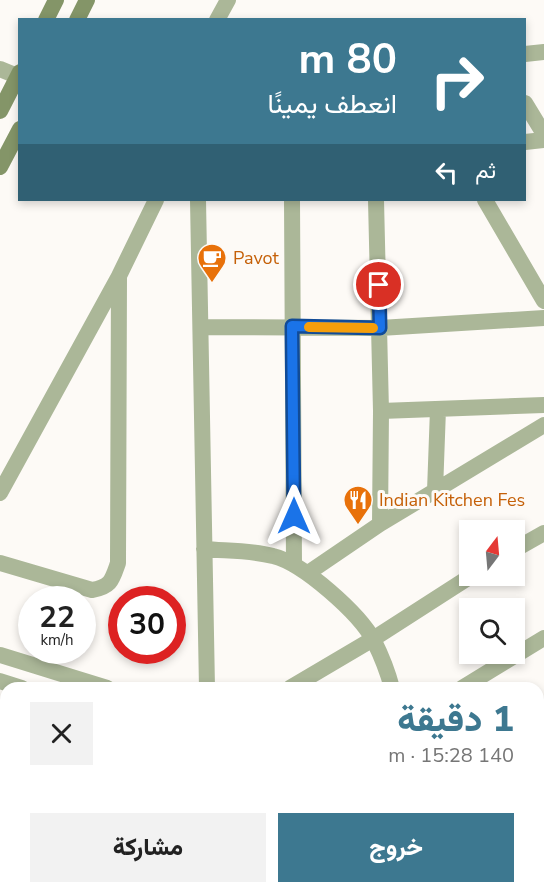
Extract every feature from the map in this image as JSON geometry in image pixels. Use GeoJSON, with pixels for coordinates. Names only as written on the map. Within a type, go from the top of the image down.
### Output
{"type":"FeatureCollection","features":[{"type":"Feature","properties":{"kind":"main road"},"geometry":{"type":"LineString","coordinates":[[47,18],[56,0]]}},
{"type":"Feature","properties":{"kind":"main road"},"geometry":{"type":"LineString","coordinates":[[78,18],[87,0]]}},
{"type":"Feature","properties":{"kind":"main road"},"geometry":{"type":"LineString","coordinates":[[0,111],[18,74]]}},
{"type":"Feature","properties":{"kind":"main road"},"geometry":{"type":"LineString","coordinates":[[0,167],[18,133]]}},
{"type":"Feature","properties":{"kind":"street"},"geometry":{"type":"LineString","coordinates":[[218,18],[228,0]]}},
{"type":"Feature","properties":{"kind":"street"},"geometry":{"type":"LineString","coordinates":[[526,54],[544,52]]}},
{"type":"Feature","properties":{"kind":"street"},"geometry":{"type":"LineString","coordinates":[[0,69],[18,74]]}},
{"type":"Feature","properties":{"kind":"street"},"geometry":{"type":"LineString","coordinates":[[526,105],[544,134]]}},
{"type":"Feature","properties":{"kind":"street"},"geometry":{"type":"LineString","coordinates":[[526,142],[544,140]]}},
{"type":"Feature","properties":{"kind":"street"},"geometry":{"type":"LineString","coordinates":[[0,493],[119,276],[156,201]]}},
{"type":"Feature","properties":{"kind":"street"},"geometry":{"type":"LineString","coordinates":[[198,201],[207,682]]}},
{"type":"Feature","properties":{"kind":"street"},"geometry":{"type":"LineString","coordinates":[[292,201],[292,326],[301,568]]}},
{"type":"Feature","properties":{"kind":"street"},"geometry":{"type":"LineString","coordinates":[[376,201],[380,328],[380,524]]}},
{"type":"Feature","properties":{"kind":"street"},"geometry":{"type":"LineString","coordinates":[[486,201],[544,301]]}},
{"type":"Feature","properties":{"kind":"street"},"geometry":{"type":"LineString","coordinates":[[0,563],[92,590],[103,589],[111,582],[118,563],[119,276]]}},
{"type":"Feature","properties":{"kind":"street"},"geometry":{"type":"LineString","coordinates":[[201,327],[380,328],[544,318]]}},
{"type":"Feature","properties":{"kind":"street"},"geometry":{"type":"LineString","coordinates":[[381,411],[544,405]]}},
{"type":"Feature","properties":{"kind":"street"},"geometry":{"type":"LineString","coordinates":[[435,491],[438,409]]}},
{"type":"Feature","properties":{"kind":"street"},"geometry":{"type":"LineString","coordinates":[[301,568],[380,524],[544,424]]}},
{"type":"Feature","properties":{"kind":"street"},"geometry":{"type":"LineString","coordinates":[[525,544],[544,533]]}},
{"type":"Feature","properties":{"kind":"street"},"geometry":{"type":"LineString","coordinates":[[204,549],[274,556],[301,568],[345,605],[373,639],[390,682]]}},
{"type":"Feature","properties":{"kind":"street"},"geometry":{"type":"LineString","coordinates":[[300,682],[459,584]]}},
{"type":"Feature","properties":{"kind":"street"},"geometry":{"type":"LineString","coordinates":[[472,682],[544,638]]}},
{"type":"Feature","properties":{"kind":"street"},"geometry":{"type":"LineString","coordinates":[[0,655],[88,682]]}},
{"type":"Feature","properties":{"kind":"slow traffic"},"geometry":{"type":"LineString","coordinates":[[309,327],[373,328]]}},
{"type":"Feature","properties":{"kind":"place","name":"Pavot"},"geometry":{"type":"Point","coordinates":[212,284]}},
{"type":"Feature","properties":{"kind":"place","name":"Indian Kitchen Fes"},"geometry":{"type":"Point","coordinates":[358,526]}},
{"type":"Feature","properties":{"kind":"route"},"geometry":{"type":"LineString","coordinates":[[294,516],[292,326],[380,328],[379,285]]}}]}
